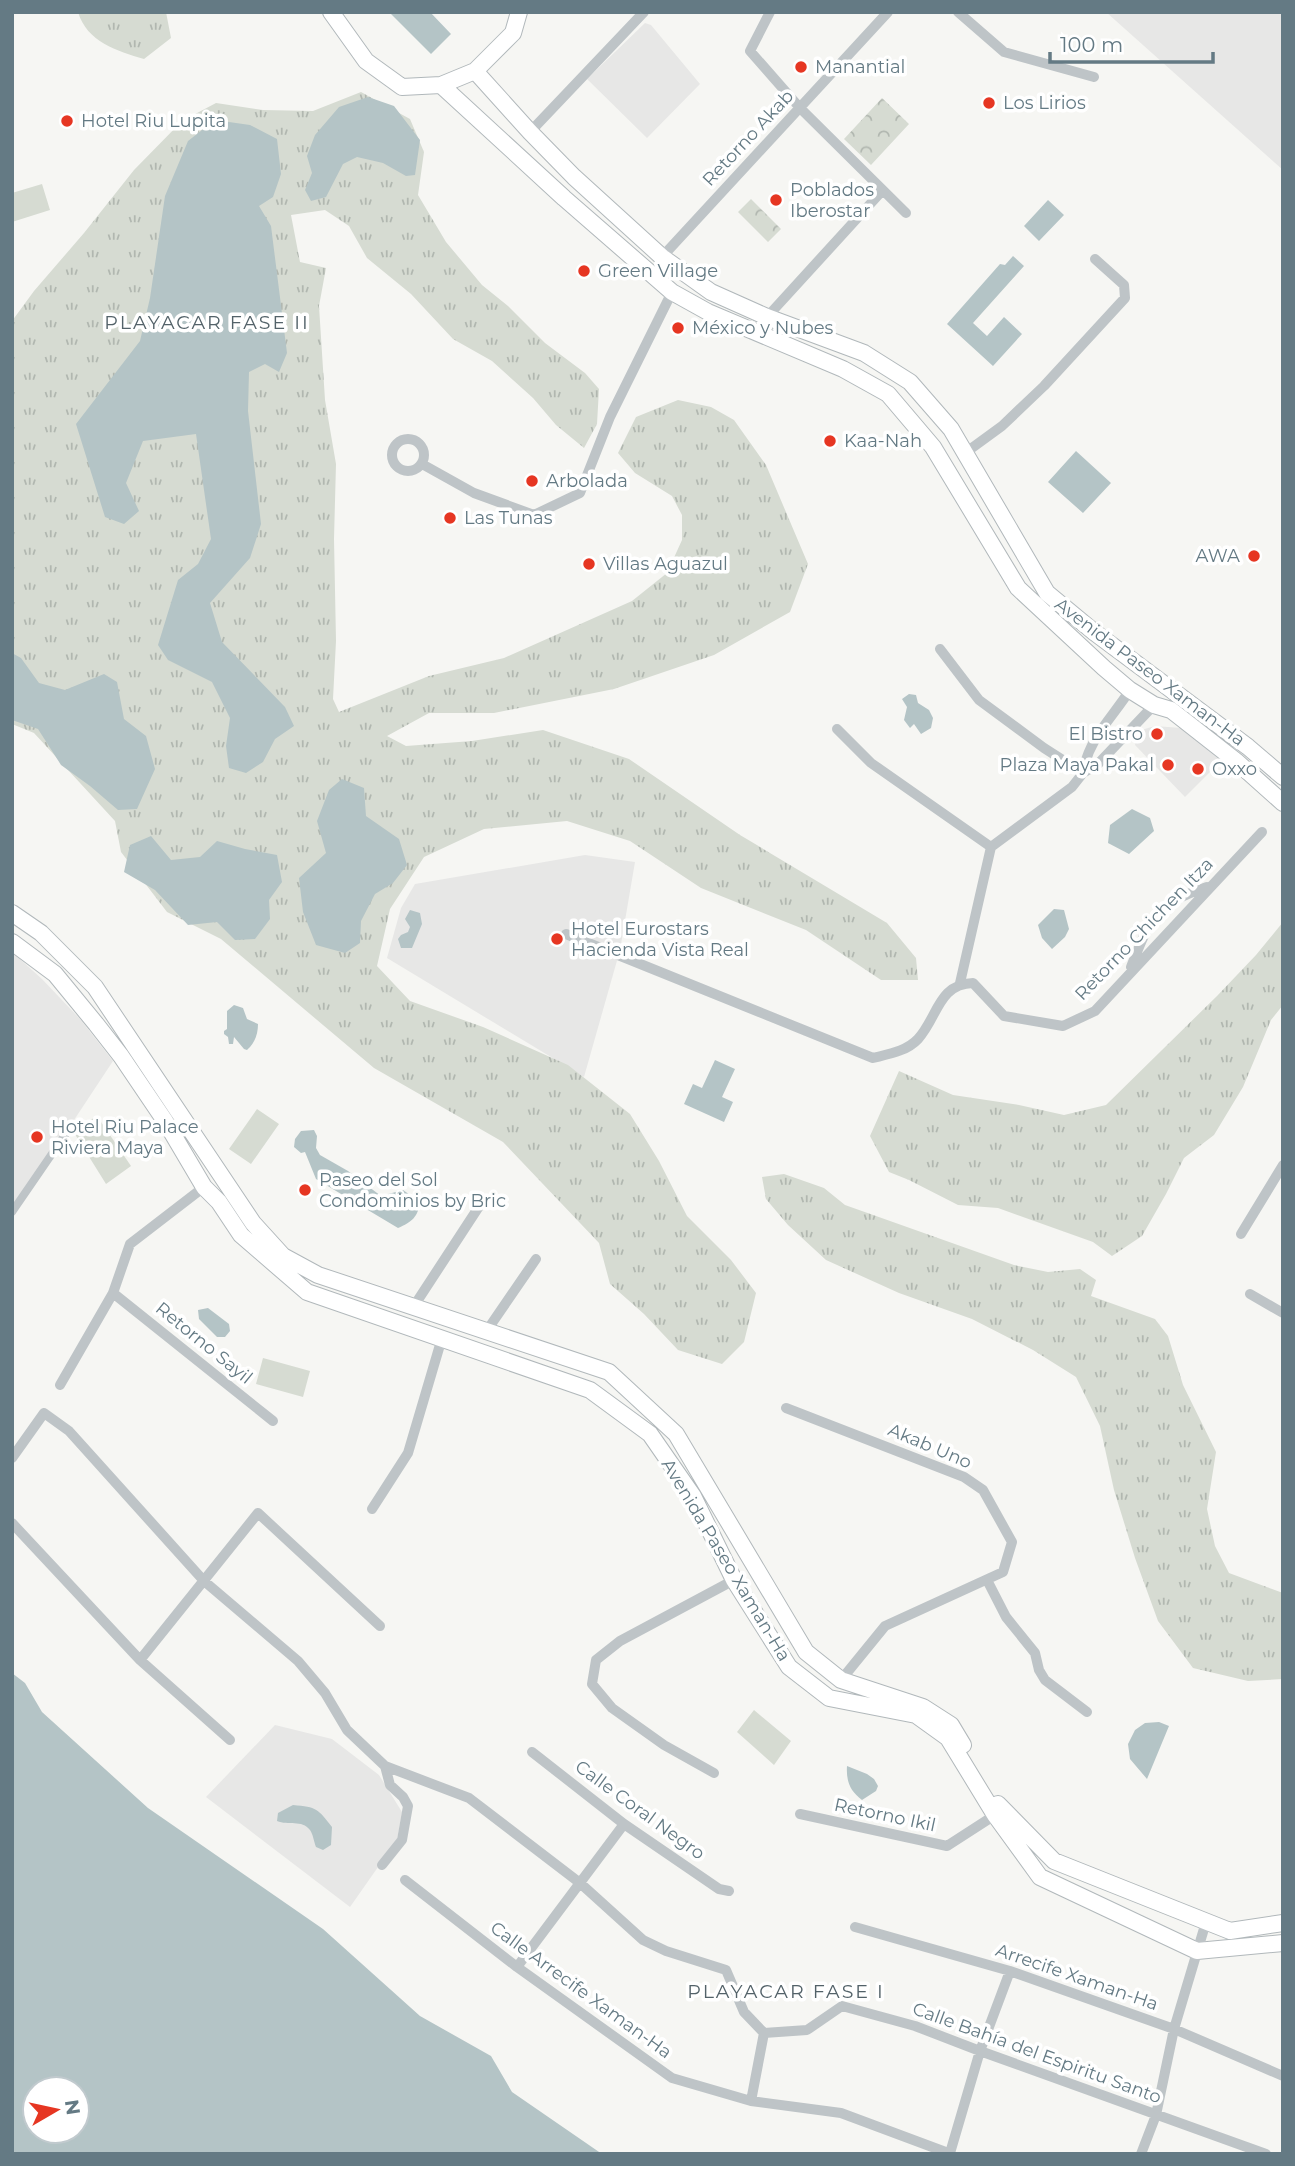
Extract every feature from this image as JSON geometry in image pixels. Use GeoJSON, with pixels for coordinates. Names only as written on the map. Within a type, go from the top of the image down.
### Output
{"type":"FeatureCollection","features":[{"type":"Feature","properties":{"kind":"main road"},"geometry":{"type":"LineString","coordinates":[[331,12],[366,61],[402,87],[442,85],[475,71],[513,33],[519,12]]}},
{"type":"Feature","properties":{"kind":"main road","name":"Avenida Paseo Xaman-Ha"},"geometry":{"type":"LineString","coordinates":[[475,71],[574,177],[662,257],[711,292],[767,317],[864,353],[910,382],[951,429],[1047,593],[1094,632],[1248,747],[1283,777]]}},
{"type":"Feature","properties":{"kind":"main road","name":"Avenida Paseo Xaman-Ha"},"geometry":{"type":"LineString","coordinates":[[442,85],[631,258],[672,292],[708,312],[844,369],[888,394],[933,447],[1018,588],[1080,649],[1130,690],[1154,705],[1171,710],[1236,761],[1283,803]]}},
{"type":"Feature","properties":{"kind":"main road"},"geometry":{"type":"LineString","coordinates":[[631,258],[644,241]]}},
{"type":"Feature","properties":{"kind":"main road"},"geometry":{"type":"LineString","coordinates":[[729,320],[733,302]]}},
{"type":"Feature","properties":{"kind":"main road"},"geometry":{"type":"LineString","coordinates":[[1080,649],[1094,632]]}},
{"type":"Feature","properties":{"kind":"main road","name":"Avenida Paseo Xaman-Ha"},"geometry":{"type":"LineString","coordinates":[[12,913],[41,933],[96,987],[253,1223],[283,1256],[318,1275],[609,1372],[676,1434],[806,1652],[841,1680],[923,1707],[951,1725],[1001,1809],[1054,1861],[1230,1931],[1283,1923]]}},
{"type":"Feature","properties":{"kind":"main road","name":"Avenida Paseo Xaman-Ha"},"geometry":{"type":"LineString","coordinates":[[12,942],[55,974],[96,1024],[165,1121],[204,1187],[219,1202],[241,1235],[307,1292],[590,1390],[650,1434],[693,1496],[734,1580],[789,1667],[829,1698],[916,1715],[948,1738],[995,1815],[1040,1877],[1197,1951]]}},
{"type":"Feature","properties":{"kind":"main road"},"geometry":{"type":"LineString","coordinates":[[241,1235],[253,1223]]}},
{"type":"Feature","properties":{"kind":"main road"},"geometry":{"type":"LineString","coordinates":[[396,1322],[407,1304]]}},
{"type":"Feature","properties":{"kind":"main road"},"geometry":{"type":"LineString","coordinates":[[500,1359],[506,1338]]}},
{"type":"Feature","properties":{"kind":"main road"},"geometry":{"type":"LineString","coordinates":[[708,1527],[725,1516]]}},
{"type":"Feature","properties":{"kind":"main road"},"geometry":{"type":"LineString","coordinates":[[759,1619],[779,1606]]}},
{"type":"Feature","properties":{"kind":"main road"},"geometry":{"type":"LineString","coordinates":[[1197,1951],[1281,1943]]}},
{"type":"Feature","properties":{"kind":"street"},"geometry":{"type":"LineString","coordinates":[[530,132],[645,12]]}},
{"type":"Feature","properties":{"kind":"street"},"geometry":{"type":"LineString","coordinates":[[770,12],[750,51],[800,108],[906,213]]}},
{"type":"Feature","properties":{"kind":"street","name":"Retorno Akab"},"geometry":{"type":"LineString","coordinates":[[662,257],[888,12]]}},
{"type":"Feature","properties":{"kind":"street"},"geometry":{"type":"LineString","coordinates":[[958,12],[1004,52],[1094,77]]}},
{"type":"Feature","properties":{"kind":"street"},"geometry":{"type":"LineString","coordinates":[[767,317],[882,191]]}},
{"type":"Feature","properties":{"kind":"street"},"geometry":{"type":"LineString","coordinates":[[965,453],[1002,426],[1044,386],[1125,298],[1124,285],[1095,259]]}},
{"type":"Feature","properties":{"kind":"street"},"geometry":{"type":"LineString","coordinates":[[422,464],[474,493],[534,515],[580,493],[610,417],[672,292]]}},
{"type":"Feature","properties":{"kind":"street"},"geometry":{"type":"LineString","coordinates":[[940,649],[979,700],[1083,773]]}},
{"type":"Feature","properties":{"kind":"street"},"geometry":{"type":"LineString","coordinates":[[1083,773],[1094,739],[1130,690]]}},
{"type":"Feature","properties":{"kind":"street"},"geometry":{"type":"LineString","coordinates":[[566,934],[873,1058],[900,1051],[918,1040],[948,990],[960,983],[991,846],[1072,787],[1083,773],[1098,764],[1154,705]]}},
{"type":"Feature","properties":{"kind":"street"},"geometry":{"type":"LineString","coordinates":[[837,729],[871,763],[991,846]]}},
{"type":"Feature","properties":{"kind":"street","name":"Retorno Chichen Itza"},"geometry":{"type":"LineString","coordinates":[[960,983],[973,983],[1004,1016],[1063,1026],[1095,1011],[1262,832]]}},
{"type":"Feature","properties":{"kind":"street"},"geometry":{"type":"LineString","coordinates":[[1129,973],[1155,915],[1195,891],[1210,887]]}},
{"type":"Feature","properties":{"kind":"street"},"geometry":{"type":"LineString","coordinates":[[12,1212],[69,1129]]}},
{"type":"Feature","properties":{"kind":"street"},"geometry":{"type":"LineString","coordinates":[[1241,1234],[1283,1165]]}},
{"type":"Feature","properties":{"kind":"street"},"geometry":{"type":"LineString","coordinates":[[60,1385],[113,1293],[130,1244],[204,1187]]}},
{"type":"Feature","properties":{"kind":"street"},"geometry":{"type":"LineString","coordinates":[[407,1304],[480,1205]]}},
{"type":"Feature","properties":{"kind":"street"},"geometry":{"type":"LineString","coordinates":[[484,1330],[490,1326],[536,1259]]}},
{"type":"Feature","properties":{"kind":"street","name":"Retorno Sayil"},"geometry":{"type":"LineString","coordinates":[[113,1293],[273,1421]]}},
{"type":"Feature","properties":{"kind":"street"},"geometry":{"type":"LineString","coordinates":[[1250,1294],[1283,1313]]}},
{"type":"Feature","properties":{"kind":"street"},"geometry":{"type":"LineString","coordinates":[[372,1509],[408,1452],[442,1339]]}},
{"type":"Feature","properties":{"kind":"street","name":"Akab Uno"},"geometry":{"type":"LineString","coordinates":[[786,1408],[964,1476],[983,1490],[1012,1542],[1003,1572],[885,1626],[841,1680]]}},
{"type":"Feature","properties":{"kind":"street"},"geometry":{"type":"LineString","coordinates":[[12,1458],[44,1413],[69,1431],[204,1581],[299,1661],[325,1693],[347,1730],[385,1766],[469,1798],[580,1883],[643,1940],[666,1951],[726,1970],[744,2012],[764,2033],[751,2101]]}},
{"type":"Feature","properties":{"kind":"street"},"geometry":{"type":"LineString","coordinates":[[140,1660],[258,1513],[380,1626]]}},
{"type":"Feature","properties":{"kind":"street"},"geometry":{"type":"LineString","coordinates":[[12,1523],[140,1660],[230,1740]]}},
{"type":"Feature","properties":{"kind":"street"},"geometry":{"type":"LineString","coordinates":[[714,1773],[664,1745],[612,1708],[592,1684],[596,1660],[620,1641],[734,1580]]}},
{"type":"Feature","properties":{"kind":"street"},"geometry":{"type":"LineString","coordinates":[[987,1580],[1006,1617],[1035,1653],[1039,1670],[1045,1680],[1087,1712]]}},
{"type":"Feature","properties":{"kind":"street","name":"Calle Coral Negro"},"geometry":{"type":"LineString","coordinates":[[532,1752],[624,1824],[719,1889],[729,1891]]}},
{"type":"Feature","properties":{"kind":"street"},"geometry":{"type":"LineString","coordinates":[[382,1865],[402,1840],[408,1806],[390,1785],[385,1766]]}},
{"type":"Feature","properties":{"kind":"street","name":"Retorno Ikil"},"geometry":{"type":"LineString","coordinates":[[800,1814],[947,1846],[995,1815]]}},
{"type":"Feature","properties":{"kind":"street"},"geometry":{"type":"LineString","coordinates":[[517,1967],[624,1824]]}},
{"type":"Feature","properties":{"kind":"street","name":"Calle Arrecife Xaman-Ha"},"geometry":{"type":"LineString","coordinates":[[405,1880],[517,1967],[672,2078],[751,2101],[841,2113],[951,2154]]}},
{"type":"Feature","properties":{"kind":"street"},"geometry":{"type":"LineString","coordinates":[[1141,2154],[1156,2115],[1174,2029],[1206,1922]]}},
{"type":"Feature","properties":{"kind":"street","name":"Arrecife Xaman-Ha"},"geometry":{"type":"LineString","coordinates":[[855,1927],[1010,1971],[1174,2029],[1283,2076]]}},
{"type":"Feature","properties":{"kind":"street"},"geometry":{"type":"LineString","coordinates":[[951,2154],[980,2051],[1010,1971]]}},
{"type":"Feature","properties":{"kind":"street","name":"Calle Bahía del Espiritu Santo"},"geometry":{"type":"LineString","coordinates":[[764,2033],[807,2030],[842,2006],[915,2026],[1266,2154]]}},
{"type":"Feature","properties":{"kind":"shaded area"},"geometry":{"type":"Polygon","coordinates":[[[389,12],[430,12],[451,34],[431,54],[389,12]]]}},
{"type":"Feature","properties":{"kind":"shaded area"},"geometry":{"type":"Polygon","coordinates":[[[1106,12],[1283,12],[1283,170],[1106,12]]]}},
{"type":"Feature","properties":{"kind":"shaded area"},"geometry":{"type":"Polygon","coordinates":[[[645,23],[651,25],[700,84],[647,138],[587,79],[645,23]]]}},
{"type":"Feature","properties":{"kind":"shaded area"},"geometry":{"type":"Polygon","coordinates":[[[368,97],[394,106],[420,140],[415,175],[406,176],[383,163],[357,157],[343,164],[326,197],[311,201],[305,190],[312,173],[307,156],[315,135],[339,107],[368,97]]]}},
{"type":"Feature","properties":{"kind":"shaded area"},"geometry":{"type":"Polygon","coordinates":[[[215,120],[250,125],[277,139],[281,174],[273,197],[259,206],[271,226],[287,353],[279,372],[265,364],[249,372],[248,411],[261,524],[250,558],[210,603],[222,642],[285,707],[294,726],[275,739],[263,762],[246,773],[229,768],[226,746],[230,718],[212,682],[168,660],[158,645],[178,580],[198,564],[211,539],[196,434],[143,441],[126,483],[139,511],[124,524],[105,517],[76,424],[140,341],[150,298],[165,196],[188,141],[215,120]]]}},
{"type":"Feature","properties":{"kind":"shaded area"},"geometry":{"type":"Polygon","coordinates":[[[1048,200],[1064,215],[1039,241],[1024,226],[1048,200]]]}},
{"type":"Feature","properties":{"kind":"shaded area"},"geometry":{"type":"Polygon","coordinates":[[[1013,256],[1024,266],[973,323],[987,336],[1004,317],[1022,334],[993,366],[947,324],[1000,264],[1005,265],[1013,256]]]}},
{"type":"Feature","properties":{"kind":"shaded area"},"geometry":{"type":"Polygon","coordinates":[[[1076,451],[1111,483],[1083,513],[1048,482],[1076,451]]]}},
{"type":"Feature","properties":{"kind":"shaded area"},"geometry":{"type":"Polygon","coordinates":[[[12,653],[21,658],[39,683],[65,690],[104,674],[117,682],[124,719],[146,736],[155,769],[137,809],[118,810],[61,765],[38,729],[12,720],[12,653]]]}},
{"type":"Feature","properties":{"kind":"shaded area"},"geometry":{"type":"Polygon","coordinates":[[[909,694],[916,695],[918,703],[929,710],[933,718],[931,728],[921,734],[914,724],[910,728],[904,720],[907,707],[902,699],[909,694]]]}},
{"type":"Feature","properties":{"kind":"shaded area"},"geometry":{"type":"Polygon","coordinates":[[[1155,726],[1181,728],[1221,761],[1185,797],[1135,745],[1138,731],[1155,726]]]}},
{"type":"Feature","properties":{"kind":"shaded area"},"geometry":{"type":"Polygon","coordinates":[[[342,779],[364,788],[366,816],[399,839],[407,865],[393,883],[375,894],[361,921],[360,943],[345,953],[316,945],[303,912],[299,878],[326,853],[317,821],[329,790],[342,779]]]}},
{"type":"Feature","properties":{"kind":"shaded area"},"geometry":{"type":"Polygon","coordinates":[[[1132,809],[1150,818],[1154,831],[1129,854],[1108,843],[1110,825],[1132,809]]]}},
{"type":"Feature","properties":{"kind":"shaded area"},"geometry":{"type":"Polygon","coordinates":[[[151,836],[171,860],[200,857],[217,841],[277,855],[282,882],[269,900],[270,919],[255,939],[235,940],[217,922],[188,925],[155,890],[124,872],[130,845],[151,836]]]}},
{"type":"Feature","properties":{"kind":"shaded area","name":"Hotel Eurostars Hacienda Vista Real"},"geometry":{"type":"Polygon","coordinates":[[[585,855],[635,862],[620,950],[584,1077],[387,958],[401,908],[415,884],[585,855]]]}},
{"type":"Feature","properties":{"kind":"shaded area"},"geometry":{"type":"Polygon","coordinates":[[[1054,909],[1064,910],[1069,929],[1065,937],[1052,949],[1042,938],[1038,925],[1054,909]]]}},
{"type":"Feature","properties":{"kind":"shaded area"},"geometry":{"type":"Polygon","coordinates":[[[410,910],[420,913],[422,924],[412,948],[401,948],[398,939],[408,932],[410,927],[405,919],[410,910]]]}},
{"type":"Feature","properties":{"kind":"shaded area","name":"Hotel Riu Palace Riviera Maya"},"geometry":{"type":"Polygon","coordinates":[[[12,952],[80,1019],[113,1061],[12,1214],[12,952]]]}},
{"type":"Feature","properties":{"kind":"shaded area"},"geometry":{"type":"Polygon","coordinates":[[[234,1005],[243,1008],[247,1019],[258,1024],[256,1038],[247,1050],[234,1037],[233,1044],[229,1044],[228,1037],[224,1034],[227,1029],[227,1011],[234,1005]]]}},
{"type":"Feature","properties":{"kind":"shaded area"},"geometry":{"type":"Polygon","coordinates":[[[715,1060],[735,1069],[722,1097],[733,1102],[724,1122],[684,1104],[693,1084],[702,1088],[715,1060]]]}},
{"type":"Feature","properties":{"kind":"shaded area"},"geometry":{"type":"Polygon","coordinates":[[[314,1130],[317,1136],[316,1148],[320,1155],[348,1171],[381,1196],[403,1190],[420,1202],[418,1212],[413,1218],[398,1228],[316,1179],[305,1152],[301,1153],[294,1147],[295,1139],[301,1131],[314,1130]]]}},
{"type":"Feature","properties":{"kind":"shaded area"},"geometry":{"type":"Polygon","coordinates":[[[208,1308],[229,1324],[230,1331],[225,1337],[217,1337],[199,1319],[198,1310],[208,1308]]]}},
{"type":"Feature","properties":{"kind":"shaded area"},"geometry":{"type":"Polygon","coordinates":[[[12,1673],[25,1683],[42,1712],[148,1808],[323,1929],[420,2016],[491,2056],[512,2092],[602,2154],[12,2154],[12,1673]]]}},
{"type":"Feature","properties":{"kind":"shaded area"},"geometry":{"type":"Polygon","coordinates":[[[1159,1722],[1169,1726],[1147,1779],[1130,1759],[1128,1744],[1135,1730],[1145,1723],[1159,1722]]]}},
{"type":"Feature","properties":{"kind":"shaded area"},"geometry":{"type":"Polygon","coordinates":[[[275,1725],[332,1739],[379,1775],[402,1812],[397,1840],[350,1907],[206,1797],[275,1725]]]}},
{"type":"Feature","properties":{"kind":"shaded area"},"geometry":{"type":"Polygon","coordinates":[[[847,1766],[874,1779],[878,1786],[876,1791],[862,1800],[858,1797],[850,1785],[847,1766]]]}},
{"type":"Feature","properties":{"kind":"shaded area"},"geometry":{"type":"Polygon","coordinates":[[[293,1805],[312,1808],[323,1816],[332,1827],[331,1845],[323,1850],[316,1847],[307,1827],[277,1821],[278,1813],[293,1805]]]}},
{"type":"Feature","properties":{"kind":"green space"},"geometry":{"type":"Polygon","coordinates":[[[78,12],[166,12],[171,38],[144,59],[104,44],[88,31],[78,12]]]}},
{"type":"Feature","properties":{"kind":"green space"},"geometry":{"type":"Polygon","coordinates":[[[361,92],[410,119],[424,152],[418,195],[446,242],[482,285],[508,306],[545,343],[585,373],[599,389],[597,424],[584,448],[556,425],[533,398],[492,361],[453,339],[411,294],[367,258],[349,226],[325,210],[291,215],[300,262],[326,268],[319,306],[325,400],[336,464],[336,641],[333,699],[339,712],[429,676],[504,658],[632,601],[667,573],[682,540],[682,515],[672,496],[635,473],[618,453],[636,417],[678,400],[711,407],[734,420],[766,465],[808,564],[790,612],[714,655],[614,689],[494,713],[429,713],[387,736],[406,746],[472,741],[543,730],[629,759],[740,835],[887,923],[916,958],[918,980],[881,980],[806,930],[701,888],[630,841],[567,821],[484,829],[424,857],[390,909],[377,966],[410,1001],[483,1027],[568,1065],[630,1114],[659,1161],[687,1216],[731,1260],[756,1293],[744,1342],[722,1364],[678,1350],[644,1314],[610,1284],[599,1243],[503,1142],[374,1068],[221,939],[167,912],[121,852],[115,821],[34,733],[12,724],[12,321],[134,170],[182,121],[216,103],[263,110],[313,111],[361,92]]]}},
{"type":"Feature","properties":{"kind":"green space"},"geometry":{"type":"Polygon","coordinates":[[[882,98],[909,124],[871,165],[844,139],[882,98]]]}},
{"type":"Feature","properties":{"kind":"green space"},"geometry":{"type":"Polygon","coordinates":[[[42,184],[50,210],[12,222],[12,193],[42,184]]]}},
{"type":"Feature","properties":{"kind":"green space"},"geometry":{"type":"Polygon","coordinates":[[[751,199],[781,229],[768,242],[738,212],[751,199]]]}},
{"type":"Feature","properties":{"kind":"green space"},"geometry":{"type":"Polygon","coordinates":[[[1283,922],[1283,1005],[1271,1020],[1243,1087],[1214,1135],[1184,1158],[1142,1236],[1112,1256],[1093,1242],[998,1208],[958,1205],[889,1172],[870,1136],[899,1071],[953,1095],[1064,1115],[1106,1105],[1217,996],[1283,922]]]}},
{"type":"Feature","properties":{"kind":"green space"},"geometry":{"type":"Polygon","coordinates":[[[257,1109],[279,1124],[251,1164],[229,1149],[257,1109]]]}},
{"type":"Feature","properties":{"kind":"green space"},"geometry":{"type":"Polygon","coordinates":[[[97,1116],[131,1166],[106,1184],[73,1131],[97,1116]]]}},
{"type":"Feature","properties":{"kind":"green space"},"geometry":{"type":"Polygon","coordinates":[[[784,1174],[824,1188],[845,1205],[1014,1265],[1048,1272],[1080,1269],[1096,1280],[1091,1296],[1155,1319],[1168,1336],[1183,1385],[1216,1452],[1207,1509],[1215,1546],[1229,1573],[1283,1593],[1283,1679],[1248,1681],[1193,1668],[1158,1621],[1114,1490],[1100,1426],[1076,1377],[1033,1350],[972,1319],[899,1293],[826,1260],[788,1225],[766,1199],[762,1177],[784,1174]]]}},
{"type":"Feature","properties":{"kind":"green space"},"geometry":{"type":"Polygon","coordinates":[[[263,1358],[310,1371],[303,1397],[256,1384],[263,1358]]]}},
{"type":"Feature","properties":{"kind":"green space"},"geometry":{"type":"Polygon","coordinates":[[[754,1710],[791,1741],[774,1765],[737,1732],[754,1710]]]}},
{"type":"Feature","properties":{"kind":"place","name":"Manantial"},"geometry":{"type":"Point","coordinates":[801,67]}},
{"type":"Feature","properties":{"kind":"place","name":"Los Lirios"},"geometry":{"type":"Point","coordinates":[989,103]}},
{"type":"Feature","properties":{"kind":"place","name":"Hotel Riu Lupita"},"geometry":{"type":"Point","coordinates":[67,121]}},
{"type":"Feature","properties":{"kind":"place","name":"Poblados Iberostar"},"geometry":{"type":"Point","coordinates":[776,200]}},
{"type":"Feature","properties":{"kind":"place","name":"Green Village"},"geometry":{"type":"Point","coordinates":[584,271]}},
{"type":"Feature","properties":{"kind":"place","name":"México y Nubes"},"geometry":{"type":"Point","coordinates":[678,328]}},
{"type":"Feature","properties":{"kind":"place","name":"Kaa-Nah"},"geometry":{"type":"Point","coordinates":[830,441]}},
{"type":"Feature","properties":{"kind":"place","name":"Arbolada"},"geometry":{"type":"Point","coordinates":[532,481]}},
{"type":"Feature","properties":{"kind":"place","name":"Las Tunas"},"geometry":{"type":"Point","coordinates":[450,518]}},
{"type":"Feature","properties":{"kind":"place","name":"AWA"},"geometry":{"type":"Point","coordinates":[1254,556]}},
{"type":"Feature","properties":{"kind":"place","name":"Villas Aguazul"},"geometry":{"type":"Point","coordinates":[589,564]}},
{"type":"Feature","properties":{"kind":"place","name":"El Bistro"},"geometry":{"type":"Point","coordinates":[1157,734]}},
{"type":"Feature","properties":{"kind":"place","name":"Plaza Maya Pakal"},"geometry":{"type":"Point","coordinates":[1168,765]}},
{"type":"Feature","properties":{"kind":"place","name":"Oxxo"},"geometry":{"type":"Point","coordinates":[1198,769]}},
{"type":"Feature","properties":{"kind":"place","name":"Hotel Eurostars Hacienda Vista Real"},"geometry":{"type":"Point","coordinates":[557,939]}},
{"type":"Feature","properties":{"kind":"place","name":"Hotel Riu Palace Riviera Maya"},"geometry":{"type":"Point","coordinates":[37,1137]}},
{"type":"Feature","properties":{"kind":"place","name":"Paseo del Sol Condominios by Bric"},"geometry":{"type":"Point","coordinates":[305,1190]}},
{"type":"Feature","properties":{"kind":"district","name":"PLAYACAR FASE II"},"geometry":{"type":"Point","coordinates":[207,322]}},
{"type":"Feature","properties":{"kind":"district","name":"PLAYACAR FASE I"},"geometry":{"type":"Point","coordinates":[786,1991]}}]}
